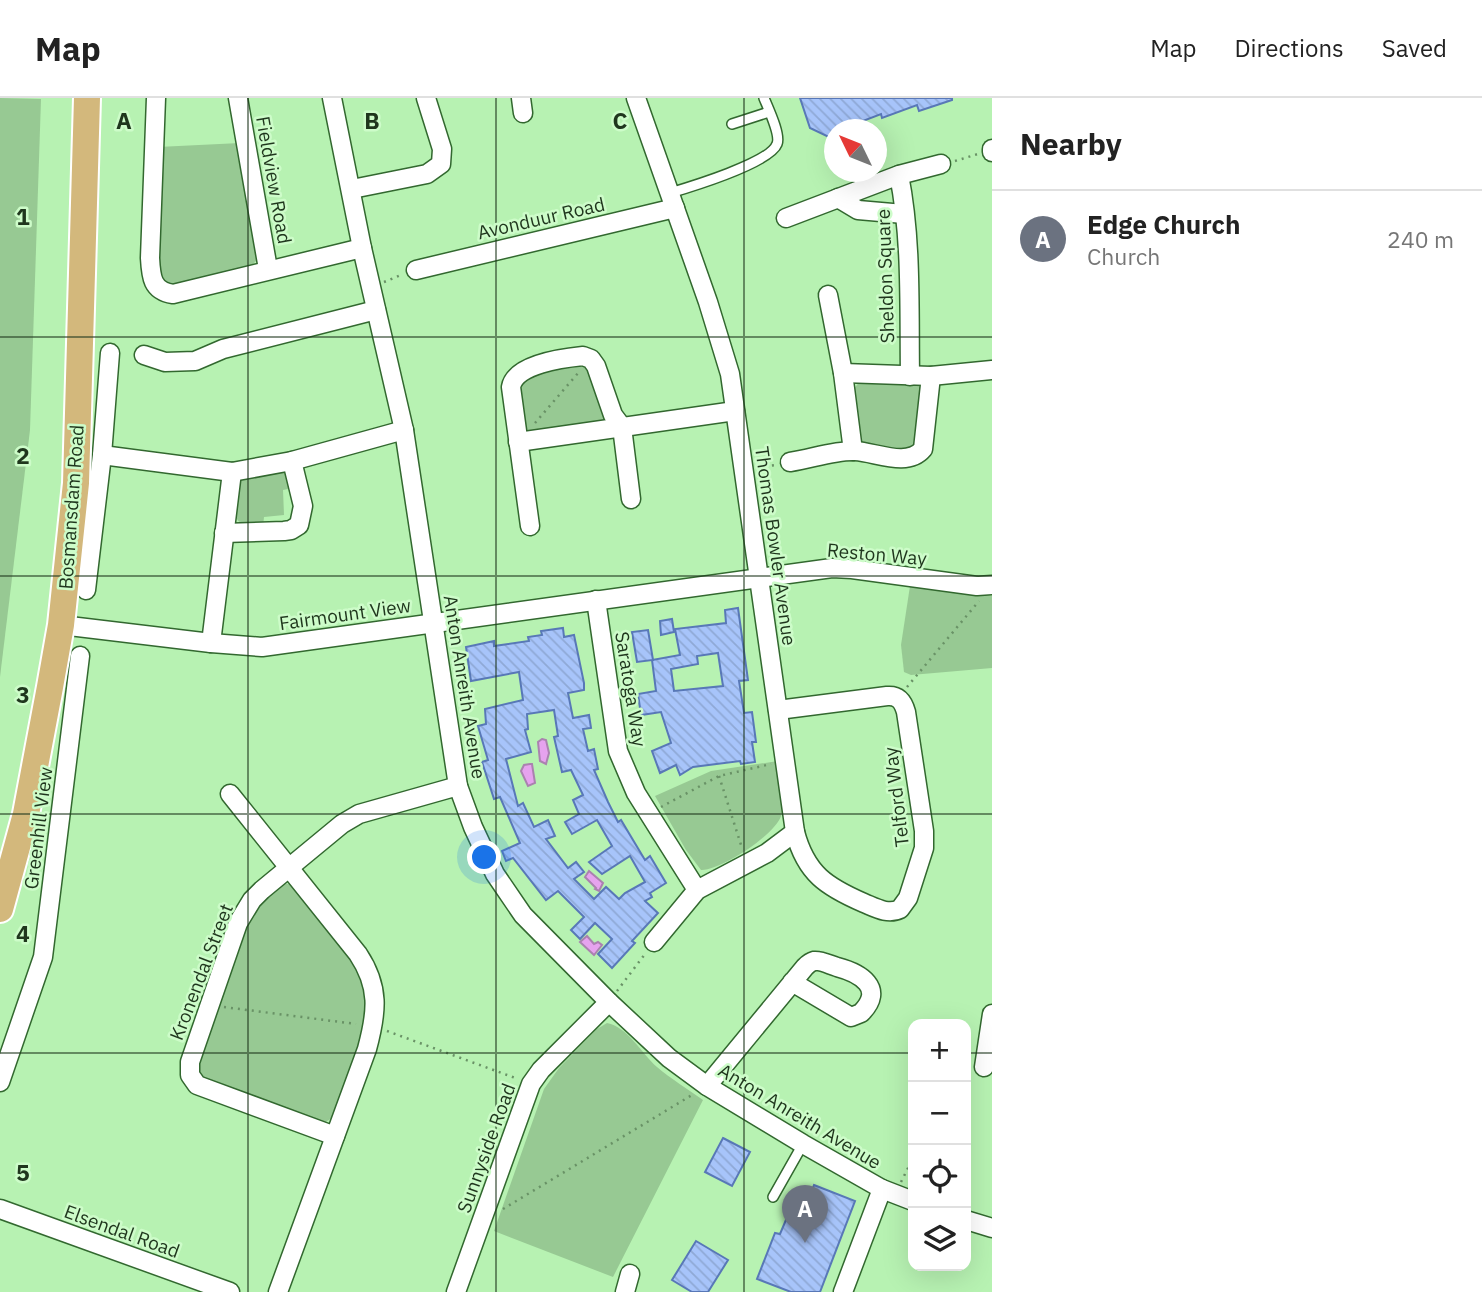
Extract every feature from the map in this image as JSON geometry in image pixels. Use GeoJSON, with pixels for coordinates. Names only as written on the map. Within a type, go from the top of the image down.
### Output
{"type":"FeatureCollection","features":[{"type":"Feature","properties":{"kind":"main road","name":"Bosmansdam Road"},"geometry":{"type":"LineString","coordinates":[[0,909],[26,814],[61,625],[76,483],[87,98]]}},
{"type":"Feature","properties":{"kind":"street","name":"Fieldview Road"},"geometry":{"type":"LineString","coordinates":[[156,98],[150,258],[152,282],[160,291],[173,294],[362,248]]}},
{"type":"Feature","properties":{"kind":"street","name":"Fieldview Road"},"geometry":{"type":"LineString","coordinates":[[238,98],[268,270]]}},
{"type":"Feature","properties":{"kind":"street","name":"Anton Anreith Avenue"},"geometry":{"type":"LineString","coordinates":[[332,98],[362,248],[404,430],[458,786],[495,874],[523,915],[669,1058],[707,1086],[803,1144],[888,1191],[908,1199]]}},
{"type":"Feature","properties":{"kind":"street"},"geometry":{"type":"LineString","coordinates":[[352,189],[427,174],[440,164],[442,149],[426,98]]}},
{"type":"Feature","properties":{"kind":"street","name":"Thomas Bowler Avenue"},"geometry":{"type":"LineString","coordinates":[[636,98],[722,344],[736,411],[795,832]]}},
{"type":"Feature","properties":{"kind":"street","name":"Sheldon Square"},"geometry":{"type":"LineString","coordinates":[[786,218],[899,174],[941,164]]}},
{"type":"Feature","properties":{"kind":"street","name":"Sheldon Square"},"geometry":{"type":"LineString","coordinates":[[899,174],[909,285],[910,376]]}},
{"type":"Feature","properties":{"kind":"street"},"geometry":{"type":"LineString","coordinates":[[838,198],[858,210],[904,214]]}},
{"type":"Feature","properties":{"kind":"street","name":"Avonduur Road"},"geometry":{"type":"LineString","coordinates":[[416,270],[672,200]]}},
{"type":"Feature","properties":{"kind":"street"},"geometry":{"type":"LineString","coordinates":[[828,295],[843,373],[853,451]]}},
{"type":"Feature","properties":{"kind":"street"},"geometry":{"type":"LineString","coordinates":[[144,355],[165,362],[195,361],[223,349],[376,310]]}},
{"type":"Feature","properties":{"kind":"street"},"geometry":{"type":"LineString","coordinates":[[86,590],[102,455],[110,353]]}},
{"type":"Feature","properties":{"kind":"street"},"geometry":{"type":"LineString","coordinates":[[530,526],[511,387],[514,378],[523,370],[571,357],[583,356],[591,359],[598,370],[613,415],[622,427],[631,499]]}},
{"type":"Feature","properties":{"kind":"street"},"geometry":{"type":"LineString","coordinates":[[843,373],[931,376],[992,370]]}},
{"type":"Feature","properties":{"kind":"street"},"geometry":{"type":"LineString","coordinates":[[790,462],[853,451],[906,459],[920,453],[926,433],[931,376]]}},
{"type":"Feature","properties":{"kind":"street"},"geometry":{"type":"LineString","coordinates":[[518,442],[736,411]]}},
{"type":"Feature","properties":{"kind":"street"},"geometry":{"type":"LineString","coordinates":[[102,455],[232,472],[292,461],[404,430]]}},
{"type":"Feature","properties":{"kind":"street"},"geometry":{"type":"LineString","coordinates":[[224,533],[284,531],[299,524],[303,506],[292,461]]}},
{"type":"Feature","properties":{"kind":"street"},"geometry":{"type":"LineString","coordinates":[[211,643],[232,472]]}},
{"type":"Feature","properties":{"kind":"street","name":"Reston Way"},"geometry":{"type":"LineString","coordinates":[[759,577],[821,569],[852,569],[977,586],[988,591]]}},
{"type":"Feature","properties":{"kind":"street","name":"Fairmount View"},"geometry":{"type":"LineString","coordinates":[[61,625],[262,647],[759,577]]}},
{"type":"Feature","properties":{"kind":"street","name":"Saratoga Way"},"geometry":{"type":"LineString","coordinates":[[596,600],[618,751],[636,793],[697,890]]}},
{"type":"Feature","properties":{"kind":"street","name":"Greenhill View"},"geometry":{"type":"LineString","coordinates":[[0,1082],[43,957],[80,656]]}},
{"type":"Feature","properties":{"kind":"street"},"geometry":{"type":"LineString","coordinates":[[778,710],[887,695],[898,698]]}},
{"type":"Feature","properties":{"kind":"street","name":"Telford Way"},"geometry":{"type":"LineString","coordinates":[[795,832],[807,862],[828,885],[888,912],[895,912],[904,905],[922,859],[924,831],[906,712],[898,698]]}},
{"type":"Feature","properties":{"kind":"street","name":"Kronendal Street"},"geometry":{"type":"LineString","coordinates":[[335,1136],[197,1085],[190,1075],[189,1066],[209,1005],[244,911],[262,890],[342,824],[359,814],[458,786]]}},
{"type":"Feature","properties":{"kind":"street"},"geometry":{"type":"LineString","coordinates":[[230,794],[368,968],[376,999],[373,1026],[278,1292]]}},
{"type":"Feature","properties":{"kind":"street"},"geometry":{"type":"LineString","coordinates":[[653,942],[697,890],[767,853],[795,832]]}},
{"type":"Feature","properties":{"kind":"street"},"geometry":{"type":"LineString","coordinates":[[707,1086],[792,982]]}},
{"type":"Feature","properties":{"kind":"street","name":"Sunnyside Road"},"geometry":{"type":"LineString","coordinates":[[456,1292],[531,1084],[541,1070],[609,1002]]}},
{"type":"Feature","properties":{"kind":"street"},"geometry":{"type":"LineString","coordinates":[[981,1066],[992,1014]]}},
{"type":"Feature","properties":{"kind":"street"},"geometry":{"type":"LineString","coordinates":[[843,1292],[888,1191]]}},
{"type":"Feature","properties":{"kind":"street","name":"Elsendal Road"},"geometry":{"type":"LineString","coordinates":[[0,1209],[230,1292]]}},
{"type":"Feature","properties":{"kind":"street"},"geometry":{"type":"LineString","coordinates":[[971,1222],[992,1228]]}},
{"type":"Feature","properties":{"kind":"street"},"geometry":{"type":"LineString","coordinates":[[625,1292],[630,1274]]}},
{"type":"Feature","properties":{"kind":"lane"},"geometry":{"type":"LineString","coordinates":[[672,200],[766,156],[775,148],[778,141],[764,98]]}},
{"type":"Feature","properties":{"kind":"lane"},"geometry":{"type":"LineString","coordinates":[[732,124],[769,112]]}},
{"type":"Feature","properties":{"kind":"lane"},"geometry":{"type":"LineString","coordinates":[[773,1197],[803,1144]]}},
{"type":"Feature","properties":{"kind":"path"},"geometry":{"type":"LineString","coordinates":[[941,164],[992,150]]}},
{"type":"Feature","properties":{"kind":"path"},"geometry":{"type":"LineString","coordinates":[[371,286],[416,270]]}},
{"type":"Feature","properties":{"kind":"path"},"geometry":{"type":"LineString","coordinates":[[518,442],[591,359]]}},
{"type":"Feature","properties":{"kind":"path"},"geometry":{"type":"LineString","coordinates":[[744,470],[790,462]]}},
{"type":"Feature","properties":{"kind":"path"},"geometry":{"type":"LineString","coordinates":[[898,698],[988,591]]}},
{"type":"Feature","properties":{"kind":"path"},"geometry":{"type":"LineString","coordinates":[[649,814],[719,776],[785,761]]}},
{"type":"Feature","properties":{"kind":"path"},"geometry":{"type":"LineString","coordinates":[[719,776],[747,864]]}},
{"type":"Feature","properties":{"kind":"path"},"geometry":{"type":"LineString","coordinates":[[609,1002],[653,942]]}},
{"type":"Feature","properties":{"kind":"path"},"geometry":{"type":"LineString","coordinates":[[209,1005],[373,1026],[531,1084]]}},
{"type":"Feature","properties":{"kind":"path"},"geometry":{"type":"LineString","coordinates":[[481,1223],[707,1086]]}},
{"type":"Feature","properties":{"kind":"path"},"geometry":{"type":"LineString","coordinates":[[888,1191],[908,1165]]}},
{"type":"Feature","properties":{"kind":"green space"},"geometry":{"type":"Polygon","coordinates":[[[0,98],[41,99],[30,430],[0,677],[0,98]]]}},
{"type":"Feature","properties":{"kind":"green space"},"geometry":{"type":"Polygon","coordinates":[[[240,143],[257,260],[250,267],[176,287],[166,285],[160,273],[155,239],[158,147],[240,143]]]}},
{"type":"Feature","properties":{"kind":"green space"},"geometry":{"type":"Polygon","coordinates":[[[580,361],[587,364],[607,419],[605,422],[526,432],[523,429],[518,380],[580,361]]]}},
{"type":"Feature","properties":{"kind":"green space"},"geometry":{"type":"Polygon","coordinates":[[[860,381],[916,383],[923,390],[919,442],[907,453],[860,444],[853,390],[860,381]]]}},
{"type":"Feature","properties":{"kind":"green space"},"geometry":{"type":"Polygon","coordinates":[[[284,471],[288,473],[293,488],[283,490],[284,515],[264,517],[263,527],[249,526],[237,520],[234,509],[240,480],[244,477],[284,471]]]}},
{"type":"Feature","properties":{"kind":"green space"},"geometry":{"type":"Polygon","coordinates":[[[910,586],[992,596],[992,668],[911,675],[904,672],[901,645],[910,586]]]}},
{"type":"Feature","properties":{"kind":"green space"},"geometry":{"type":"Polygon","coordinates":[[[778,761],[783,803],[777,824],[746,851],[721,865],[701,870],[686,850],[655,796],[711,771],[778,761]]]}},
{"type":"Feature","properties":{"kind":"green space"},"geometry":{"type":"Polygon","coordinates":[[[283,883],[293,885],[358,965],[367,987],[365,1033],[332,1118],[324,1123],[201,1080],[195,1064],[251,911],[283,883]]]}},
{"type":"Feature","properties":{"kind":"green space"},"geometry":{"type":"Polygon","coordinates":[[[607,1023],[622,1030],[657,1067],[703,1100],[613,1277],[494,1231],[544,1089],[559,1068],[597,1029],[607,1023]]]}},
{"type":"Feature","properties":{"kind":"shaded area"},"geometry":{"type":"Polygon","coordinates":[[[546,740],[549,753],[546,764],[540,761],[538,742],[546,740]]]}},
{"type":"Feature","properties":{"kind":"shaded area"},"geometry":{"type":"Polygon","coordinates":[[[532,764],[535,783],[528,786],[521,771],[524,765],[532,764]]]}},
{"type":"Feature","properties":{"kind":"shaded area"},"geometry":{"type":"Polygon","coordinates":[[[589,871],[603,883],[599,891],[585,877],[589,871]]]}},
{"type":"Feature","properties":{"kind":"shaded area"},"geometry":{"type":"Polygon","coordinates":[[[587,936],[594,944],[598,942],[602,945],[594,955],[580,942],[587,936]]]}},
{"type":"Feature","properties":{"kind":"building"},"geometry":{"type":"Polygon","coordinates":[[[800,98],[952,98],[919,111],[917,105],[882,118],[881,114],[868,119],[824,119],[824,135],[810,128],[800,98]]]}},
{"type":"Feature","properties":{"kind":"building"},"geometry":{"type":"Polygon","coordinates":[[[738,608],[748,680],[739,681],[744,713],[752,712],[756,742],[752,742],[755,762],[741,764],[740,761],[693,767],[680,775],[676,765],[660,773],[652,751],[671,743],[661,712],[641,715],[638,694],[656,691],[652,660],[680,655],[675,629],[726,623],[725,610],[738,608]],[[718,653],[697,656],[698,664],[671,669],[674,691],[723,686],[718,653]]]}},
{"type":"Feature","properties":{"kind":"building"},"geometry":{"type":"Polygon","coordinates":[[[672,619],[674,632],[661,635],[660,621],[672,619]]]}},
{"type":"Feature","properties":{"kind":"building"},"geometry":{"type":"Polygon","coordinates":[[[563,628],[564,637],[574,635],[584,690],[568,693],[573,718],[589,715],[591,728],[583,729],[588,751],[594,749],[598,769],[594,770],[608,802],[618,822],[621,820],[645,860],[650,856],[666,883],[650,893],[652,897],[645,901],[658,913],[612,968],[598,954],[612,939],[595,923],[580,939],[571,930],[584,917],[558,891],[546,900],[513,858],[506,861],[502,851],[520,843],[500,797],[494,799],[482,762],[488,760],[478,726],[486,724],[485,709],[523,700],[519,672],[471,681],[466,647],[494,641],[494,646],[529,641],[528,637],[542,635],[541,631],[563,628]],[[554,710],[527,714],[528,729],[525,730],[531,752],[506,759],[518,806],[523,803],[534,827],[548,820],[555,836],[546,839],[568,868],[576,862],[584,872],[574,879],[594,899],[606,887],[619,899],[645,882],[630,856],[602,874],[589,862],[612,846],[597,820],[572,834],[565,822],[579,814],[573,800],[583,795],[571,770],[562,772],[554,737],[558,736],[554,710]]]}},
{"type":"Feature","properties":{"kind":"building"},"geometry":{"type":"Polygon","coordinates":[[[648,630],[653,660],[637,662],[632,632],[648,630]]]}},
{"type":"Feature","properties":{"kind":"building"},"geometry":{"type":"Polygon","coordinates":[[[723,1138],[750,1152],[732,1186],[705,1172],[723,1138]]]}},
{"type":"Feature","properties":{"kind":"building"},"geometry":{"type":"Polygon","coordinates":[[[814,1185],[855,1201],[820,1292],[791,1292],[757,1279],[775,1233],[780,1234],[799,1189],[811,1194],[814,1185]]]}},
{"type":"Feature","properties":{"kind":"building"},"geometry":{"type":"Polygon","coordinates":[[[696,1241],[728,1260],[708,1292],[692,1292],[672,1280],[696,1241]]]}},
{"type":"Feature","properties":{"kind":"place","name":"Edge Church"},"geometry":{"type":"Point","coordinates":[805,1243]}}]}
